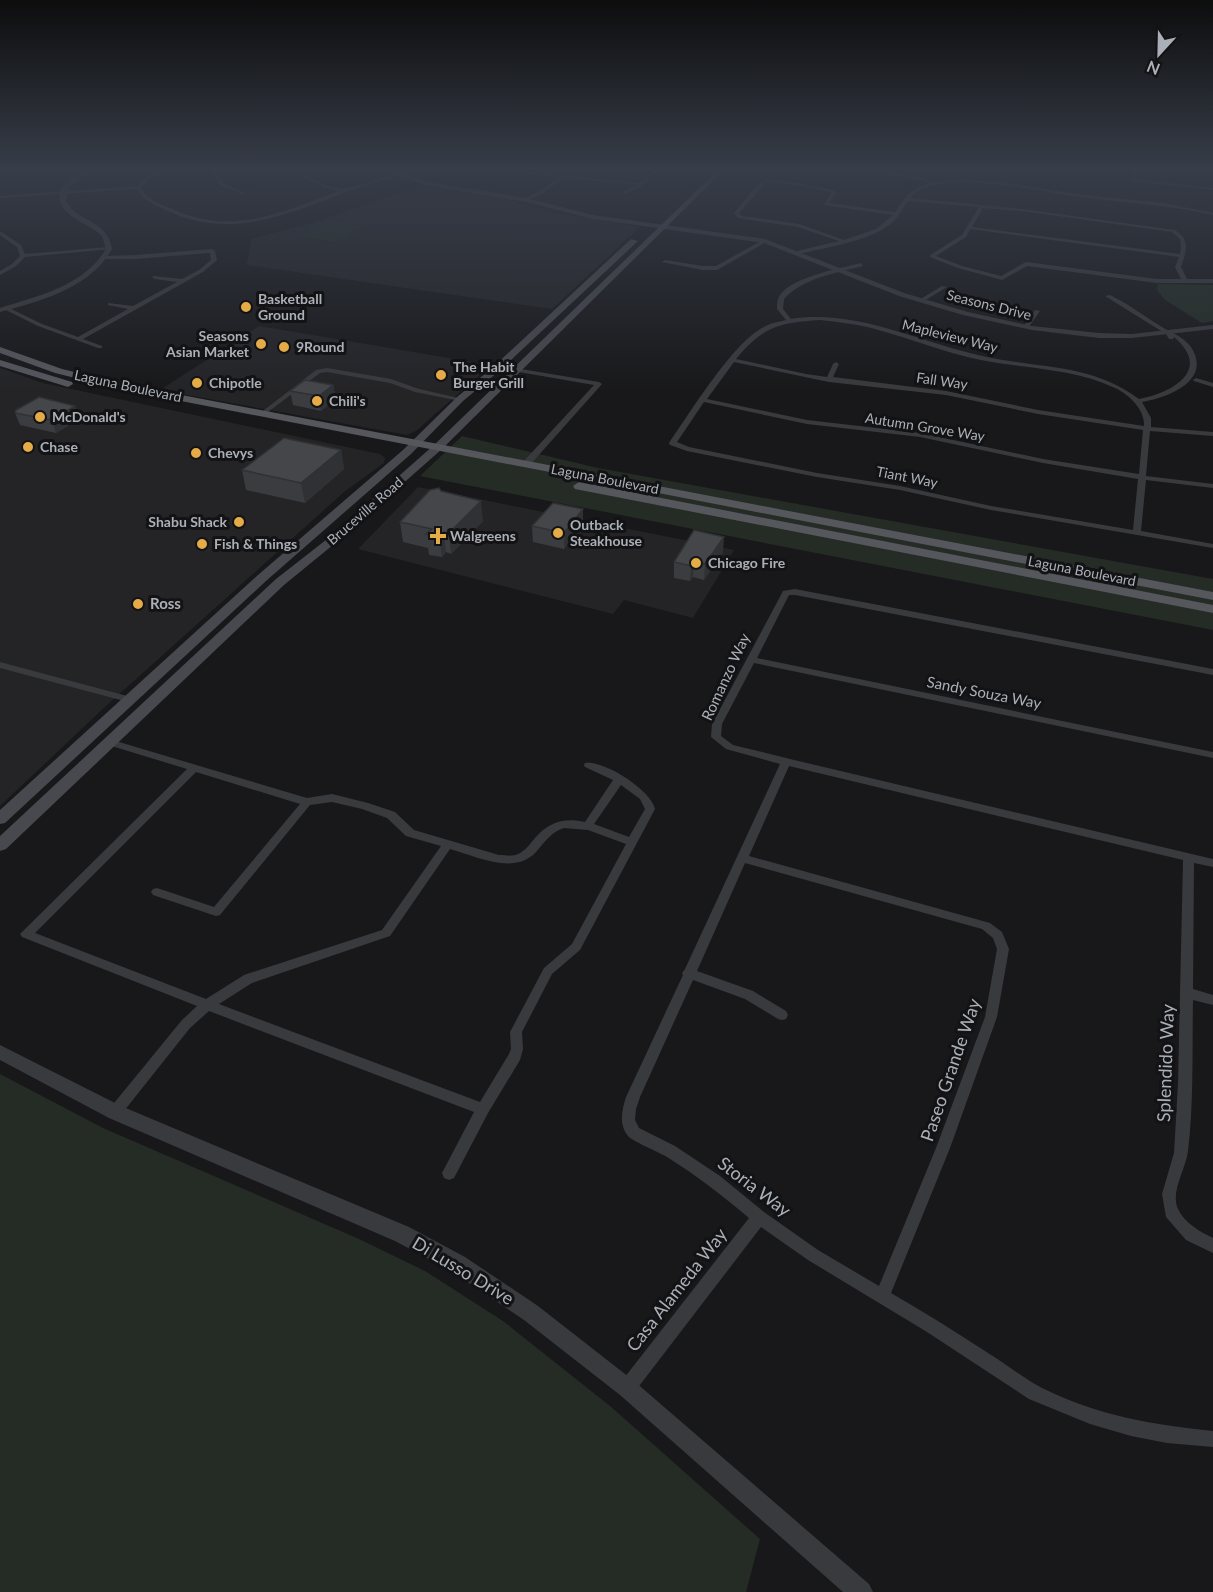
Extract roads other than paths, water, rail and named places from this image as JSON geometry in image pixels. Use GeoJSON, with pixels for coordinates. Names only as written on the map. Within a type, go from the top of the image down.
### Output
{"type":"FeatureCollection","features":[{"type":"Feature","properties":{"kind":"main road","name":"Bruceville Road"},"geometry":{"type":"LineString","coordinates":[[0,819],[51,774],[128,699],[407,452],[460,399],[495,370],[632,243]]}},
{"type":"Feature","properties":{"kind":"main road","name":"Bruceville Road"},"geometry":{"type":"LineString","coordinates":[[0,845],[280,582],[438,447],[640,243]]}},
{"type":"Feature","properties":{"kind":"main road","name":"Laguna Boulevard"},"geometry":{"type":"LineString","coordinates":[[0,350],[59,371],[152,392],[1213,596]]}},
{"type":"Feature","properties":{"kind":"main road","name":"Laguna Boulevard"},"geometry":{"type":"LineString","coordinates":[[0,363],[43,378],[121,397],[1213,609]]}},
{"type":"Feature","properties":{"kind":"main road"},"geometry":{"type":"LineString","coordinates":[[43,378],[60,376],[138,394],[152,392]]}},
{"type":"Feature","properties":{"kind":"main road"},"geometry":{"type":"LineString","coordinates":[[41,807],[54,785],[128,714],[131,708],[128,699]]}},
{"type":"Feature","properties":{"kind":"street"},"geometry":{"type":"LineString","coordinates":[[14,243],[21,249],[23,256]]}},
{"type":"Feature","properties":{"kind":"street"},"geometry":{"type":"LineString","coordinates":[[2,309],[71,284],[91,271],[106,256],[110,249],[108,243]]}},
{"type":"Feature","properties":{"kind":"street"},"geometry":{"type":"LineString","coordinates":[[665,262],[717,268],[761,243]]}},
{"type":"Feature","properties":{"kind":"street","name":"Seasons Drive"},"geometry":{"type":"LineString","coordinates":[[772,243],[799,252],[876,286],[1026,327],[1093,335],[1168,333],[1213,327]]}},
{"type":"Feature","properties":{"kind":"street"},"geometry":{"type":"LineString","coordinates":[[799,252],[830,243]]}},
{"type":"Feature","properties":{"kind":"street"},"geometry":{"type":"LineString","coordinates":[[955,243],[932,256],[1002,278],[1026,264],[1148,280],[1213,281]]}},
{"type":"Feature","properties":{"kind":"street"},"geometry":{"type":"LineString","coordinates":[[1086,243],[1182,256]]}},
{"type":"Feature","properties":{"kind":"street"},"geometry":{"type":"LineString","coordinates":[[1185,243],[1178,270],[1185,282]]}},
{"type":"Feature","properties":{"kind":"street"},"geometry":{"type":"LineString","coordinates":[[0,273],[14,266],[23,256],[110,249]]}},
{"type":"Feature","properties":{"kind":"street"},"geometry":{"type":"LineString","coordinates":[[78,339],[183,281],[210,265],[214,260],[212,251],[135,257],[106,256]]}},
{"type":"Feature","properties":{"kind":"street"},"geometry":{"type":"LineString","coordinates":[[790,321],[780,307],[784,294],[800,282],[861,265]]}},
{"type":"Feature","properties":{"kind":"street"},"geometry":{"type":"LineString","coordinates":[[155,277],[183,281]]}},
{"type":"Feature","properties":{"kind":"street"},"geometry":{"type":"LineString","coordinates":[[922,300],[944,287]]}},
{"type":"Feature","properties":{"kind":"street"},"geometry":{"type":"LineString","coordinates":[[1108,296],[1168,333],[1175,341],[1185,345],[1198,360],[1200,368],[1196,380],[1184,389],[1172,394],[1137,401],[1147,414],[1148,429],[1137,532]]}},
{"type":"Feature","properties":{"kind":"street"},"geometry":{"type":"LineString","coordinates":[[110,304],[134,308]]}},
{"type":"Feature","properties":{"kind":"street"},"geometry":{"type":"LineString","coordinates":[[2,309],[100,347]]}},
{"type":"Feature","properties":{"kind":"street"},"geometry":{"type":"LineString","coordinates":[[1026,327],[1037,311]]}},
{"type":"Feature","properties":{"kind":"street","name":"Mapleview Way"},"geometry":{"type":"LineString","coordinates":[[674,442],[733,360],[757,333],[790,321],[813,319],[850,322],[980,358],[1077,374],[1112,385],[1137,401]]}},
{"type":"Feature","properties":{"kind":"street","name":"Fall Way"},"geometry":{"type":"LineString","coordinates":[[733,360],[829,380],[946,393],[1148,429],[1184,434],[1213,434]]}},
{"type":"Feature","properties":{"kind":"street"},"geometry":{"type":"LineString","coordinates":[[829,380],[836,364]]}},
{"type":"Feature","properties":{"kind":"street"},"geometry":{"type":"LineString","coordinates":[[262,414],[318,371],[327,369],[391,381],[417,392],[460,399]]}},
{"type":"Feature","properties":{"kind":"street"},"geometry":{"type":"LineString","coordinates":[[515,370],[599,384],[526,464]]}},
{"type":"Feature","properties":{"kind":"street"},"geometry":{"type":"LineString","coordinates":[[1196,380],[1213,385]]}},
{"type":"Feature","properties":{"kind":"street","name":"Autumn Grove Way"},"geometry":{"type":"LineString","coordinates":[[704,400],[807,423],[928,437],[1043,461],[1142,478],[1213,486]]}},
{"type":"Feature","properties":{"kind":"street","name":"Tiant Way"},"geometry":{"type":"LineString","coordinates":[[674,442],[687,448],[817,476],[900,488],[991,508],[1213,546]]}},
{"type":"Feature","properties":{"kind":"street","name":"Romanzo Way"},"geometry":{"type":"LineString","coordinates":[[1213,672],[795,592],[786,593],[717,724],[716,737],[730,747],[868,784],[936,796],[1213,863]]}},
{"type":"Feature","properties":{"kind":"street","name":"Sandy Souza Way"},"geometry":{"type":"LineString","coordinates":[[750,659],[1213,755]]}},
{"type":"Feature","properties":{"kind":"street"},"geometry":{"type":"LineString","coordinates":[[0,665],[128,699]]}},
{"type":"Feature","properties":{"kind":"street"},"geometry":{"type":"LineString","coordinates":[[109,742],[306,802],[332,798],[348,801],[391,815],[411,833],[507,861],[533,851],[547,830],[567,823],[632,842]]}},
{"type":"Feature","properties":{"kind":"street","name":"Storia Way"},"geometry":{"type":"LineString","coordinates":[[786,762],[687,973],[628,1108],[628,1120],[634,1132],[670,1151],[706,1175],[759,1217],[813,1255],[933,1326],[1035,1393],[1090,1416],[1131,1428],[1167,1435],[1213,1439]]}},
{"type":"Feature","properties":{"kind":"street"},"geometry":{"type":"LineString","coordinates":[[449,1173],[483,1109],[515,1056],[516,1032],[549,971],[576,947],[651,806],[643,796],[619,779],[604,770],[588,765]]}},
{"type":"Feature","properties":{"kind":"street"},"geometry":{"type":"LineString","coordinates":[[194,768],[26,934],[483,1109]]}},
{"type":"Feature","properties":{"kind":"street"},"geometry":{"type":"LineString","coordinates":[[587,827],[619,779]]}},
{"type":"Feature","properties":{"kind":"street"},"geometry":{"type":"LineString","coordinates":[[157,892],[216,912],[306,802]]}},
{"type":"Feature","properties":{"kind":"street"},"geometry":{"type":"LineString","coordinates":[[115,1112],[186,1024],[207,1005],[248,979],[386,933],[448,844]]}},
{"type":"Feature","properties":{"kind":"street","name":"Splendido Way"},"geometry":{"type":"LineString","coordinates":[[1189,857],[1185,1084],[1180,1153],[1168,1194],[1171,1212],[1191,1235],[1213,1246]]}},
{"type":"Feature","properties":{"kind":"street","name":"Paseo Grande Way"},"geometry":{"type":"LineString","coordinates":[[741,858],[980,924],[998,935],[1003,949],[991,1017],[943,1148],[882,1297]]}},
{"type":"Feature","properties":{"kind":"street"},"geometry":{"type":"LineString","coordinates":[[687,973],[749,995],[782,1015]]}},
{"type":"Feature","properties":{"kind":"street"},"geometry":{"type":"LineString","coordinates":[[1187,993],[1213,1000]]}},
{"type":"Feature","properties":{"kind":"street","name":"Di Lusso Drive"},"geometry":{"type":"LineString","coordinates":[[0,1052],[115,1112],[402,1234],[458,1264],[531,1313],[627,1388],[861,1592]]}},
{"type":"Feature","properties":{"kind":"street","name":"Casa Alameda Way"},"geometry":{"type":"LineString","coordinates":[[627,1388],[759,1217]]}},
{"type":"Feature","properties":{"kind":"place","name":"Basketball Ground"},"geometry":{"type":"Point","coordinates":[246,307]}},
{"type":"Feature","properties":{"kind":"place","name":"Seasons Asian Market"},"geometry":{"type":"Point","coordinates":[261,344]}},
{"type":"Feature","properties":{"kind":"place","name":"9Round"},"geometry":{"type":"Point","coordinates":[284,347]}},
{"type":"Feature","properties":{"kind":"place","name":"The Habit Burger Grill"},"geometry":{"type":"Point","coordinates":[441,375]}},
{"type":"Feature","properties":{"kind":"place","name":"Chipotle"},"geometry":{"type":"Point","coordinates":[197,383]}},
{"type":"Feature","properties":{"kind":"place","name":"Chili's"},"geometry":{"type":"Point","coordinates":[317,401]}},
{"type":"Feature","properties":{"kind":"place","name":"McDonald's"},"geometry":{"type":"Point","coordinates":[40,417]}},
{"type":"Feature","properties":{"kind":"place","name":"Chase"},"geometry":{"type":"Point","coordinates":[28,447]}},
{"type":"Feature","properties":{"kind":"place","name":"Chevys"},"geometry":{"type":"Point","coordinates":[196,453]}},
{"type":"Feature","properties":{"kind":"place","name":"Shabu Shack"},"geometry":{"type":"Point","coordinates":[239,522]}},
{"type":"Feature","properties":{"kind":"place","name":"Outback Steakhouse"},"geometry":{"type":"Point","coordinates":[558,533]}},
{"type":"Feature","properties":{"kind":"place","name":"Walgreens"},"geometry":{"type":"Point","coordinates":[438,536]}},
{"type":"Feature","properties":{"kind":"place","name":"Fish & Things"},"geometry":{"type":"Point","coordinates":[202,544]}},
{"type":"Feature","properties":{"kind":"place","name":"Chicago Fire"},"geometry":{"type":"Point","coordinates":[696,563]}},
{"type":"Feature","properties":{"kind":"place","name":"Ross"},"geometry":{"type":"Point","coordinates":[138,604]}}]}
